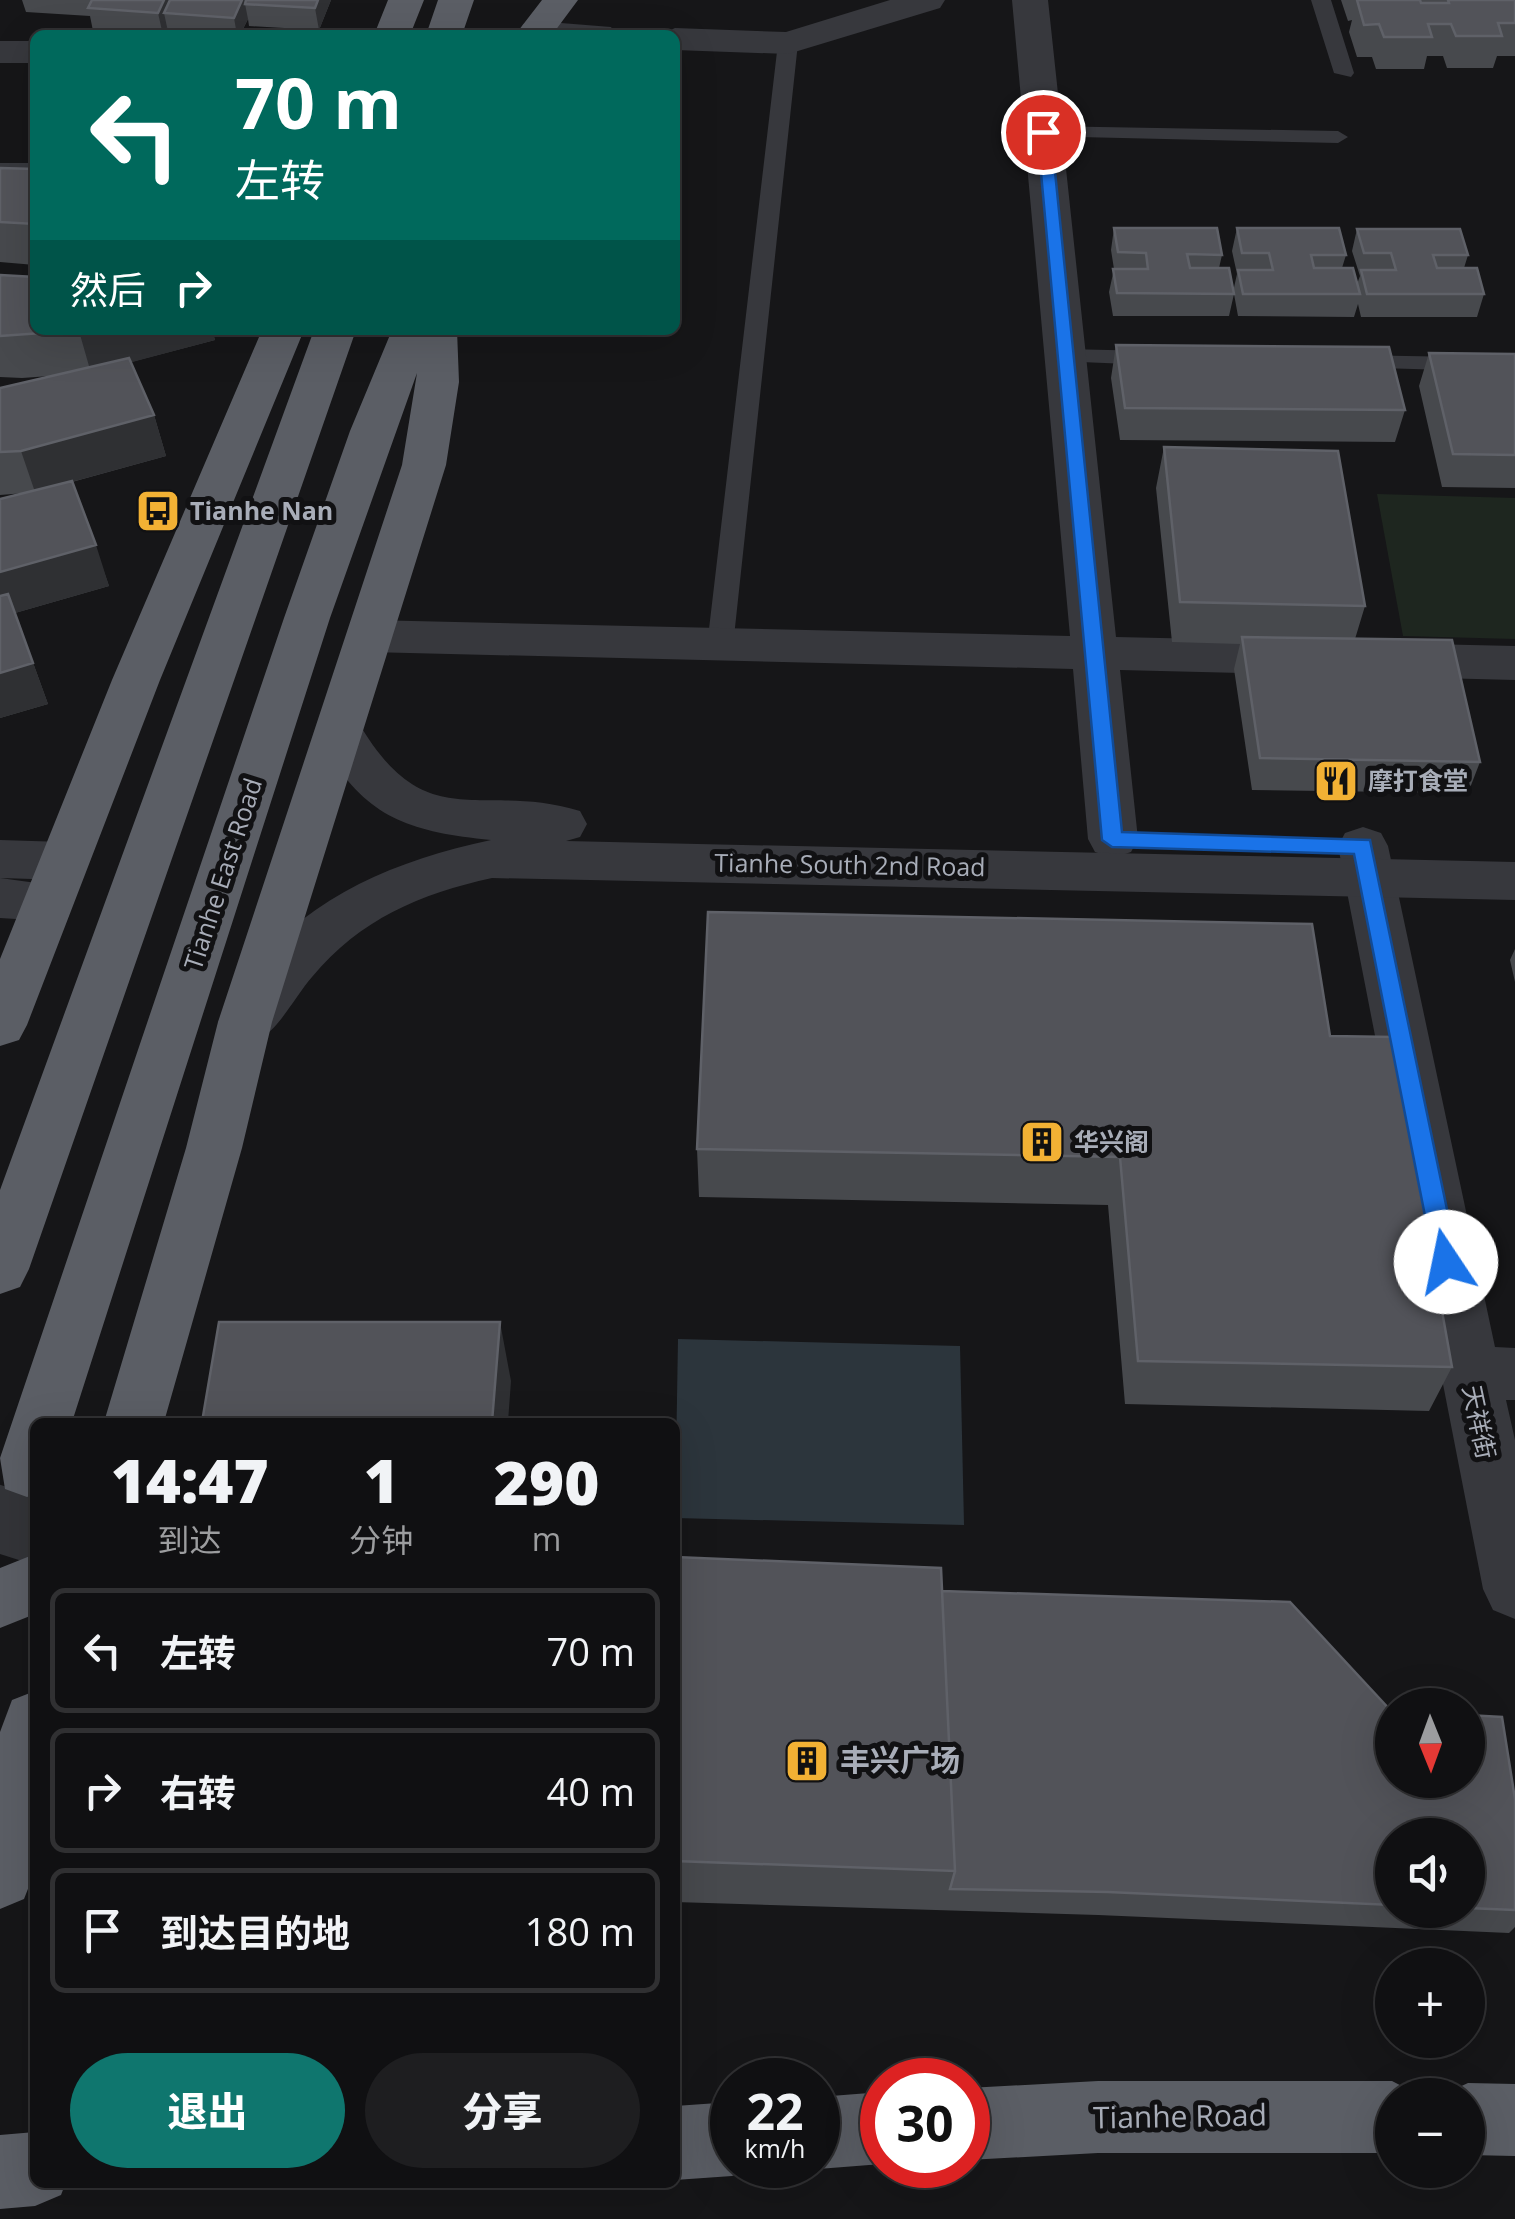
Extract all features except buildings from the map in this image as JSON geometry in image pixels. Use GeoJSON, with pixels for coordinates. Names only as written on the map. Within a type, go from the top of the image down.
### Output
{"type":"FeatureCollection","features":[{"type":"Feature","properties":{"kind":"highway"},"geometry":{"type":"LineString","coordinates":[[446,30],[456,0]]}},
{"type":"Feature","properties":{"kind":"highway"},"geometry":{"type":"LineString","coordinates":[[526,26],[560,0]]}},
{"type":"Feature","properties":{"kind":"highway"},"geometry":{"type":"LineString","coordinates":[[0,1025],[37,887],[281,335]]}},
{"type":"Feature","properties":{"kind":"highway"},"geometry":{"type":"LineString","coordinates":[[309,403],[317,335]]}},
{"type":"Feature","properties":{"kind":"highway"},"geometry":{"type":"LineString","coordinates":[[0,1268],[333,335]]}},
{"type":"Feature","properties":{"kind":"highway","name":"Tianhe East Road"},"geometry":{"type":"LineString","coordinates":[[44,1418],[307,618],[372,431],[411,335]]}},
{"type":"Feature","properties":{"kind":"highway"},"geometry":{"type":"LineString","coordinates":[[135,1418],[214,1148],[245,1022],[340,732],[436,416],[440,362],[437,335]]}},
{"type":"Feature","properties":{"kind":"highway"},"geometry":{"type":"LineString","coordinates":[[0,1598],[30,1586]]}},
{"type":"Feature","properties":{"kind":"highway"},"geometry":{"type":"LineString","coordinates":[[0,1875],[30,1748]]}},
{"type":"Feature","properties":{"kind":"highway","name":"Tianhe Road"},"geometry":{"type":"LineString","coordinates":[[990,2123],[1098,2117],[1375,2116]]}},
{"type":"Feature","properties":{"kind":"highway"},"geometry":{"type":"LineString","coordinates":[[1485,2119],[1515,2120]]}},
{"type":"Feature","properties":{"kind":"highway"},"geometry":{"type":"LineString","coordinates":[[680,2143],[710,2141]]}},
{"type":"Feature","properties":{"kind":"highway"},"geometry":{"type":"LineString","coordinates":[[0,2172],[30,2169]]}},
{"type":"Feature","properties":{"kind":"street"},"geometry":{"type":"LineString","coordinates":[[680,39],[788,42],[927,0]]}},
{"type":"Feature","properties":{"kind":"street"},"geometry":{"type":"LineString","coordinates":[[1030,0],[1112,840]]}},
{"type":"Feature","properties":{"kind":"street"},"geometry":{"type":"LineString","coordinates":[[526,26],[558,30]]}},
{"type":"Feature","properties":{"kind":"street"},"geometry":{"type":"LineString","coordinates":[[0,52],[30,52]]}},
{"type":"Feature","properties":{"kind":"street"},"geometry":{"type":"LineString","coordinates":[[370,636],[1515,664]]}},
{"type":"Feature","properties":{"kind":"street","name":"Tianhe South 2nd Road"},"geometry":{"type":"LineString","coordinates":[[340,732],[353,764],[378,786],[400,802],[439,816],[511,822],[1112,840],[1366,862],[1515,881]]}},
{"type":"Feature","properties":{"kind":"street","name":"Tianhe South 2nd Road"},"geometry":{"type":"LineString","coordinates":[[245,1022],[289,965],[333,921],[392,884],[492,859],[1366,862],[1515,849]]}},
{"type":"Feature","properties":{"kind":"street"},"geometry":{"type":"LineString","coordinates":[[0,859],[37,887]]}},
{"type":"Feature","properties":{"kind":"street","name":"天祥街"},"geometry":{"type":"LineString","coordinates":[[1366,862],[1492,1373],[1515,1589]]}},
{"type":"Feature","properties":{"kind":"lane"},"geometry":{"type":"LineString","coordinates":[[1321,0],[1344,73]]}},
{"type":"Feature","properties":{"kind":"lane"},"geometry":{"type":"LineString","coordinates":[[720,646],[788,42]]}},
{"type":"Feature","properties":{"kind":"lane"},"geometry":{"type":"LineString","coordinates":[[1043,132],[1338,137]]}},
{"type":"Feature","properties":{"kind":"lane"},"geometry":{"type":"LineString","coordinates":[[0,169],[30,169]]}},
{"type":"Feature","properties":{"kind":"lane"},"geometry":{"type":"LineString","coordinates":[[1065,356],[1182,358]]}},
{"type":"Feature","properties":{"kind":"lane"},"geometry":{"type":"LineString","coordinates":[[1320,361],[1515,365]]}},
{"type":"Feature","properties":{"kind":"shaded area"},"geometry":{"type":"Polygon","coordinates":[[[1377,494],[1515,498],[1515,639],[1403,636],[1377,494]]]}},
{"type":"Feature","properties":{"kind":"shaded area"},"geometry":{"type":"Polygon","coordinates":[[[678,1339],[960,1346],[964,1525],[680,1518],[680,1418],[677,1418],[678,1339]]]}},
{"type":"Feature","properties":{"kind":"tunnel"},"geometry":{"type":"LineString","coordinates":[[0,1554],[27,1469]]}},
{"type":"Feature","properties":{"kind":"place","name":"Tianhe Nan"},"geometry":{"type":"Point","coordinates":[158,511]}},
{"type":"Feature","properties":{"kind":"place","name":"摩打食堂"},"geometry":{"type":"Point","coordinates":[1336,781]}},
{"type":"Feature","properties":{"kind":"place","name":"华兴阁"},"geometry":{"type":"Point","coordinates":[1042,1142]}},
{"type":"Feature","properties":{"kind":"place","name":"丰兴广场"},"geometry":{"type":"Point","coordinates":[807,1761]}},
{"type":"Feature","properties":{"kind":"route"},"geometry":{"type":"LineString","coordinates":[[1043,132],[1112,840],[1362,846],[1446,1262]]}}]}
